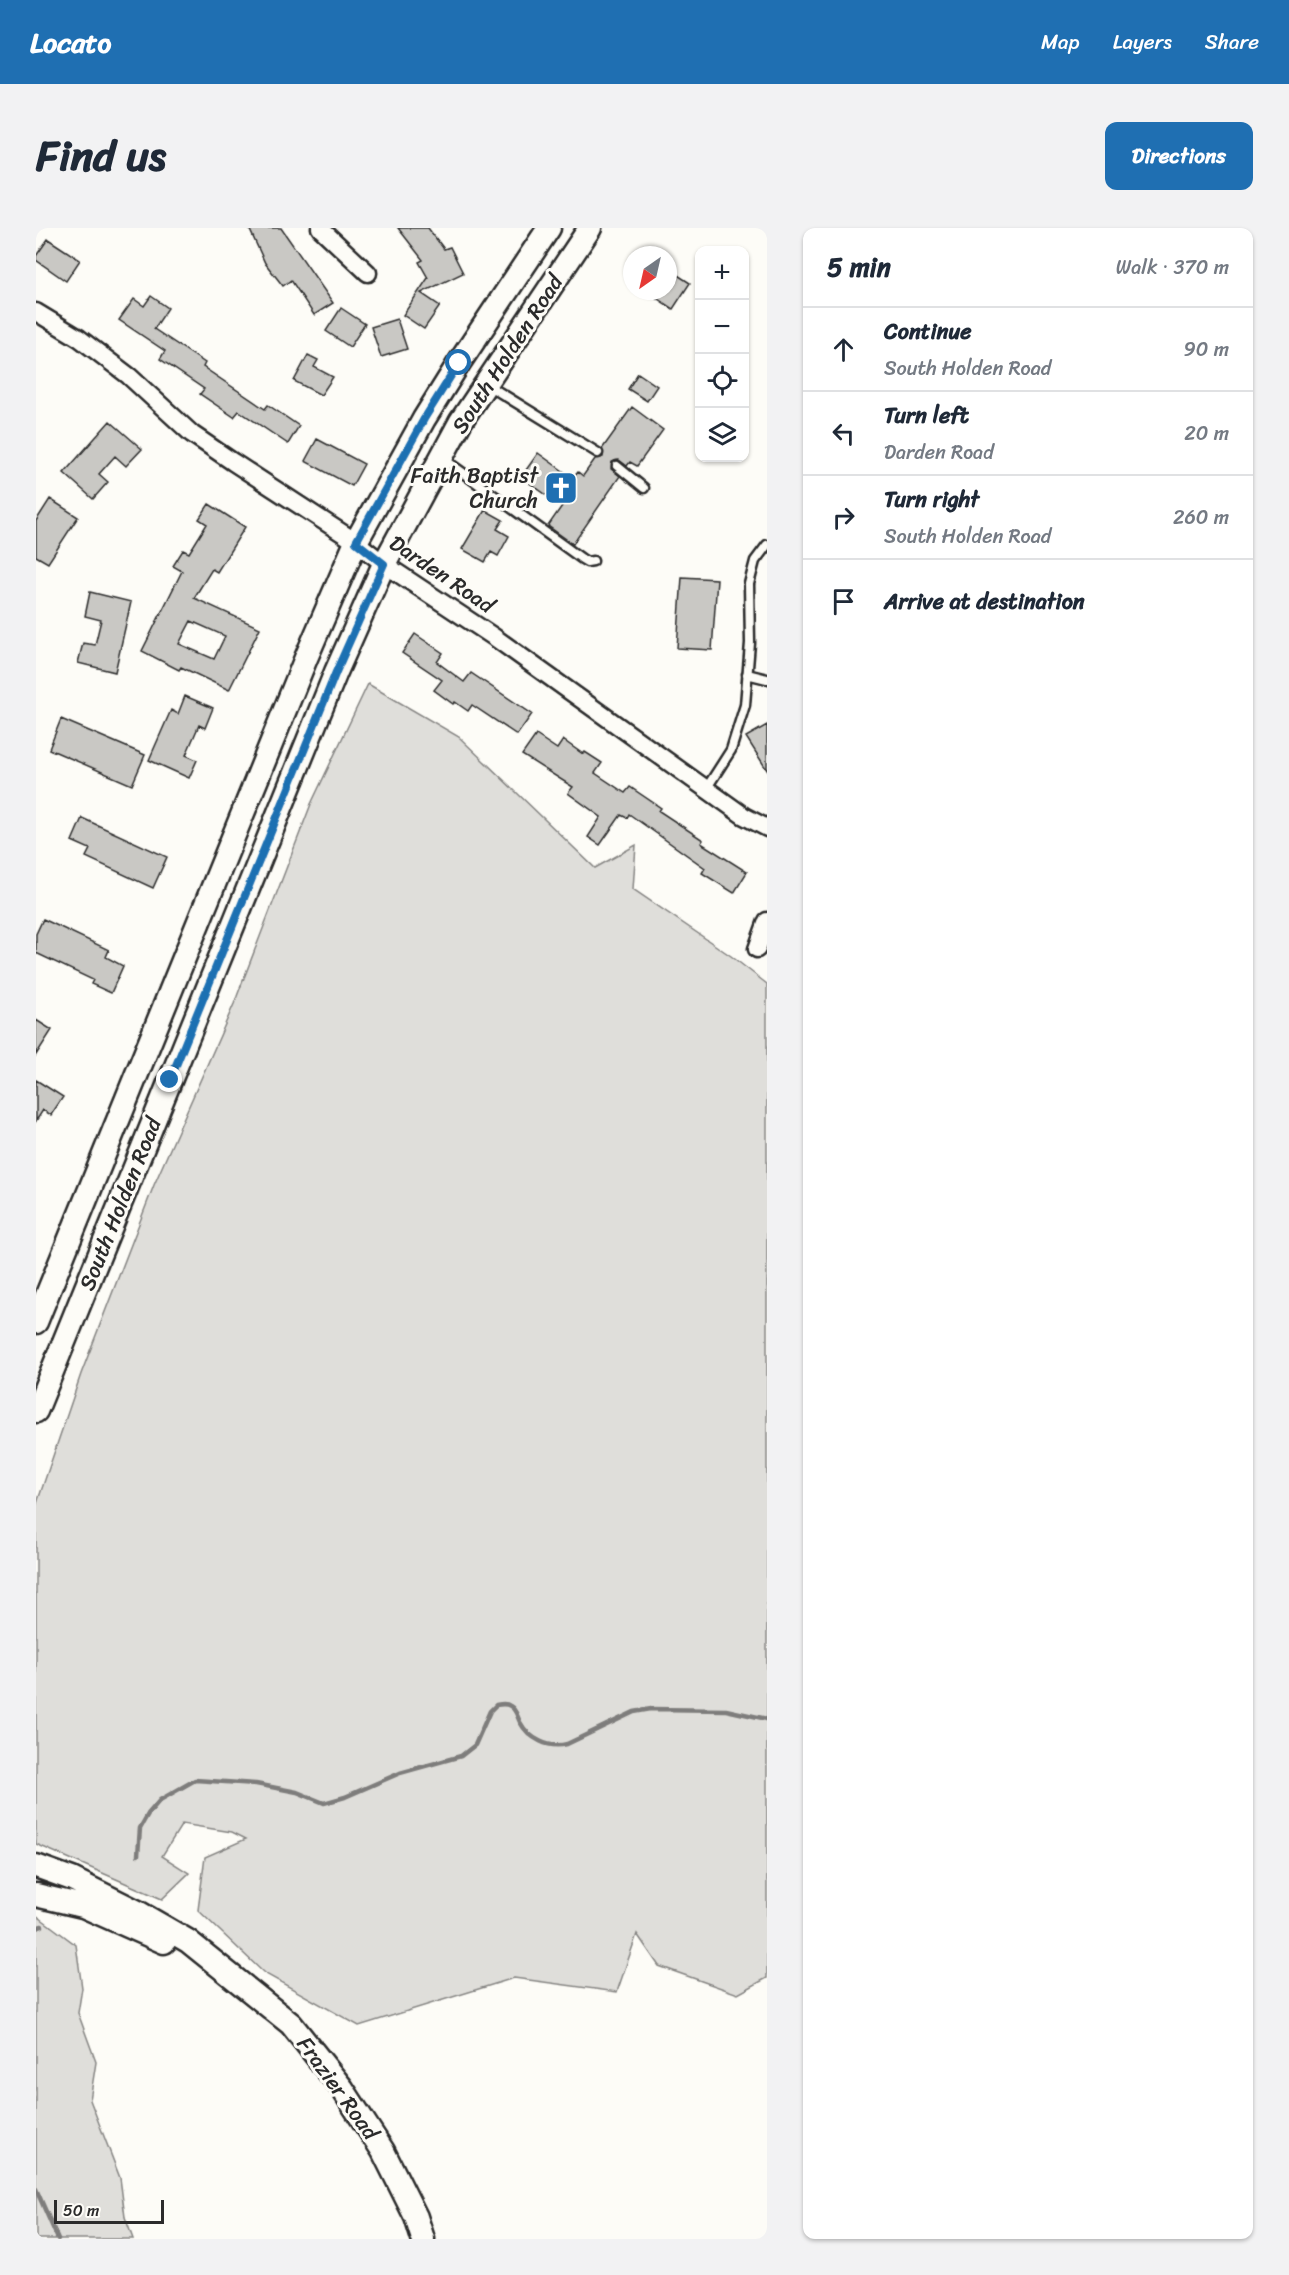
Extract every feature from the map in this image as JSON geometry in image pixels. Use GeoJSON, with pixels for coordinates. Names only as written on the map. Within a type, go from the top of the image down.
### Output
{"type":"FeatureCollection","features":[{"type":"Feature","properties":{"kind":"main road","name":"South Holden Road"},"geometry":{"type":"LineString","coordinates":[[36,1322],[306,658],[356,542],[414,437],[459,363],[549,228]]}},
{"type":"Feature","properties":{"kind":"main road","name":"South Holden Road"},"geometry":{"type":"LineString","coordinates":[[36,1411],[336,672],[384,564],[441,457],[485,383],[590,228]]}},
{"type":"Feature","properties":{"kind":"main road","name":"Frazier Road"},"geometry":{"type":"LineString","coordinates":[[36,1866],[72,1879],[136,1911],[188,1941],[291,2024],[342,2088],[383,2151],[416,2217],[423,2239]]}},
{"type":"Feature","properties":{"kind":"main road","name":"Frazier Road"},"geometry":{"type":"LineString","coordinates":[[36,1895],[83,1906],[218,1965]]}},
{"type":"Feature","properties":{"kind":"street"},"geometry":{"type":"LineString","coordinates":[[320,228],[368,273]]}},
{"type":"Feature","properties":{"kind":"street","name":"Darden Road"},"geometry":{"type":"LineString","coordinates":[[36,312],[79,338],[121,369],[200,439],[356,542],[384,564],[494,637],[744,816],[767,828]]}},
{"type":"Feature","properties":{"kind":"street"},"geometry":{"type":"LineString","coordinates":[[758,949],[767,921]]}},
{"type":"Feature","properties":{"kind":"lane"},"geometry":{"type":"LineString","coordinates":[[485,383],[598,453]]}},
{"type":"Feature","properties":{"kind":"lane"},"geometry":{"type":"LineString","coordinates":[[441,457],[582,559],[587,562],[593,561]]}},
{"type":"Feature","properties":{"kind":"lane"},"geometry":{"type":"LineString","coordinates":[[617,466],[644,488]]}},
{"type":"Feature","properties":{"kind":"lane"},"geometry":{"type":"LineString","coordinates":[[706,789],[731,750],[745,705],[750,643],[749,584],[755,561],[767,545]]}},
{"type":"Feature","properties":{"kind":"lane"},"geometry":{"type":"LineString","coordinates":[[747,674],[767,679]]}},
{"type":"Feature","properties":{"kind":"shaded area"},"geometry":{"type":"Polygon","coordinates":[[[368,684],[459,737],[595,868],[636,845],[633,889],[731,956],[767,984],[767,1978],[738,1994],[659,1966],[637,1934],[617,1992],[514,1978],[359,2026],[264,1973],[198,1910],[205,1857],[246,1839],[232,1832],[182,1824],[162,1856],[189,1873],[162,1899],[36,1844],[36,1506],[81,1374],[154,1185],[234,1004],[311,804],[368,684]]]}},
{"type":"Feature","properties":{"kind":"shaded area"},"geometry":{"type":"Polygon","coordinates":[[[36,1915],[76,1945],[82,1988],[78,2013],[96,2062],[90,2100],[120,2178],[125,2217],[133,2239],[36,2239],[36,1915]]]}},
{"type":"Feature","properties":{"kind":"building"},"geometry":{"type":"Polygon","coordinates":[[[249,228],[281,228],[333,303],[314,315],[291,280],[283,286],[265,263],[249,228]]]}},
{"type":"Feature","properties":{"kind":"building"},"geometry":{"type":"Polygon","coordinates":[[[398,228],[428,228],[444,249],[450,247],[463,273],[421,293],[440,306],[424,329],[403,315],[428,278],[419,262],[423,260],[398,228]]]}},
{"type":"Feature","properties":{"kind":"building"},"geometry":{"type":"Polygon","coordinates":[[[48,239],[80,260],[66,281],[36,260],[36,256],[48,239]]]}},
{"type":"Feature","properties":{"kind":"building"},"geometry":{"type":"Polygon","coordinates":[[[677,275],[690,283],[673,309],[660,300],[677,300],[677,275]]]}},
{"type":"Feature","properties":{"kind":"building"},"geometry":{"type":"Polygon","coordinates":[[[151,296],[168,308],[154,329],[205,363],[203,367],[265,409],[268,405],[299,426],[288,444],[239,411],[234,417],[200,394],[204,389],[160,359],[165,351],[119,320],[134,299],[144,306],[151,296]]]}},
{"type":"Feature","properties":{"kind":"building"},"geometry":{"type":"Polygon","coordinates":[[[341,308],[365,324],[350,347],[326,331],[341,308]]]}},
{"type":"Feature","properties":{"kind":"building"},"geometry":{"type":"Polygon","coordinates":[[[397,319],[407,349],[381,357],[371,327],[397,319]]]}},
{"type":"Feature","properties":{"kind":"building"},"geometry":{"type":"Polygon","coordinates":[[[308,355],[318,360],[314,367],[333,377],[321,395],[294,381],[308,355]]]}},
{"type":"Feature","properties":{"kind":"building"},"geometry":{"type":"Polygon","coordinates":[[[638,373],[657,386],[647,401],[628,389],[638,373]]]}},
{"type":"Feature","properties":{"kind":"building"},"geometry":{"type":"Polygon","coordinates":[[[632,407],[663,430],[637,466],[630,462],[627,466],[619,460],[612,462],[611,469],[620,476],[573,544],[548,526],[562,506],[521,477],[538,453],[573,478],[578,472],[583,476],[595,459],[603,457],[602,449],[632,407]]]}},
{"type":"Feature","properties":{"kind":"building"},"geometry":{"type":"Polygon","coordinates":[[[110,421],[142,449],[126,466],[115,456],[99,474],[108,482],[93,499],[64,473],[110,421]]]}},
{"type":"Feature","properties":{"kind":"building"},"geometry":{"type":"Polygon","coordinates":[[[317,439],[364,464],[352,486],[305,461],[317,439]]]}},
{"type":"Feature","properties":{"kind":"building"},"geometry":{"type":"Polygon","coordinates":[[[50,499],[78,517],[48,563],[36,556],[36,521],[50,499]]]}},
{"type":"Feature","properties":{"kind":"building"},"geometry":{"type":"Polygon","coordinates":[[[209,504],[245,527],[217,572],[212,569],[194,598],[260,628],[229,690],[181,667],[179,670],[142,651],[182,571],[173,566],[183,550],[189,553],[207,524],[199,519],[209,504]],[[191,621],[179,644],[214,659],[225,636],[191,621]]]}},
{"type":"Feature","properties":{"kind":"building"},"geometry":{"type":"Polygon","coordinates":[[[485,510],[503,520],[497,529],[509,536],[498,556],[491,552],[485,562],[462,549],[485,510]]]}},
{"type":"Feature","properties":{"kind":"building"},"geometry":{"type":"Polygon","coordinates":[[[682,577],[717,579],[712,650],[677,648],[682,577]]]}},
{"type":"Feature","properties":{"kind":"building"},"geometry":{"type":"Polygon","coordinates":[[[90,592],[131,602],[115,672],[78,663],[83,643],[95,645],[101,620],[85,616],[90,592]]]}},
{"type":"Feature","properties":{"kind":"building"},"geometry":{"type":"Polygon","coordinates":[[[415,634],[443,653],[437,662],[464,682],[471,673],[532,714],[517,735],[472,705],[468,711],[455,702],[453,704],[434,690],[442,680],[402,653],[415,634]]]}},
{"type":"Feature","properties":{"kind":"building"},"geometry":{"type":"Polygon","coordinates":[[[185,696],[213,708],[205,728],[199,725],[186,755],[197,760],[189,778],[149,760],[171,710],[178,714],[185,696]]]}},
{"type":"Feature","properties":{"kind":"building"},"geometry":{"type":"Polygon","coordinates":[[[61,719],[145,755],[132,785],[49,749],[61,719]]]}},
{"type":"Feature","properties":{"kind":"building"},"geometry":{"type":"Polygon","coordinates":[[[767,725],[767,770],[746,737],[767,725]]]}},
{"type":"Feature","properties":{"kind":"building"},"geometry":{"type":"Polygon","coordinates":[[[536,735],[557,749],[563,740],[583,754],[585,752],[602,763],[595,773],[625,793],[630,787],[661,808],[659,811],[703,840],[701,843],[747,872],[734,893],[702,873],[705,868],[629,814],[627,818],[621,815],[600,845],[588,837],[601,817],[568,793],[573,787],[522,755],[536,735]]]}},
{"type":"Feature","properties":{"kind":"building"},"geometry":{"type":"Polygon","coordinates":[[[82,818],[167,857],[153,888],[86,857],[90,849],[72,841],[82,818]]]}},
{"type":"Feature","properties":{"kind":"building"},"geometry":{"type":"Polygon","coordinates":[[[43,919],[109,950],[106,957],[123,966],[111,993],[91,984],[93,980],[36,953],[36,934],[43,919]]]}},
{"type":"Feature","properties":{"kind":"building"},"geometry":{"type":"Polygon","coordinates":[[[36,1020],[52,1030],[36,1055],[36,1020]]]}},
{"type":"Feature","properties":{"kind":"building"},"geometry":{"type":"Polygon","coordinates":[[[36,1080],[63,1097],[51,1115],[43,1110],[36,1121],[36,1080]]]}},
{"type":"Feature","properties":{"kind":"waterway"},"geometry":{"type":"LineString","coordinates":[[138,1855],[140,1828],[148,1814],[160,1800],[195,1780],[256,1784],[297,1792],[324,1803],[345,1797],[400,1773],[461,1756],[475,1745],[490,1711],[496,1705],[505,1704],[512,1707],[524,1728],[534,1738],[553,1745],[567,1744],[634,1712],[651,1709],[726,1710],[767,1719]]}},
{"type":"Feature","properties":{"kind":"waterway"},"geometry":{"type":"LineString","coordinates":[[36,1928],[42,1926]]}},
{"type":"Feature","properties":{"kind":"waterway"},"geometry":{"type":"LineString","coordinates":[[36,2189],[58,2239]]}},
{"type":"Feature","properties":{"kind":"place","name":"Faith Baptist Church"},"geometry":{"type":"Point","coordinates":[561,488]}},
{"type":"Feature","properties":{"kind":"route"},"geometry":{"type":"LineString","coordinates":[[170,1080],[336,672],[384,564],[356,542],[424,419],[459,363]]}}]}
